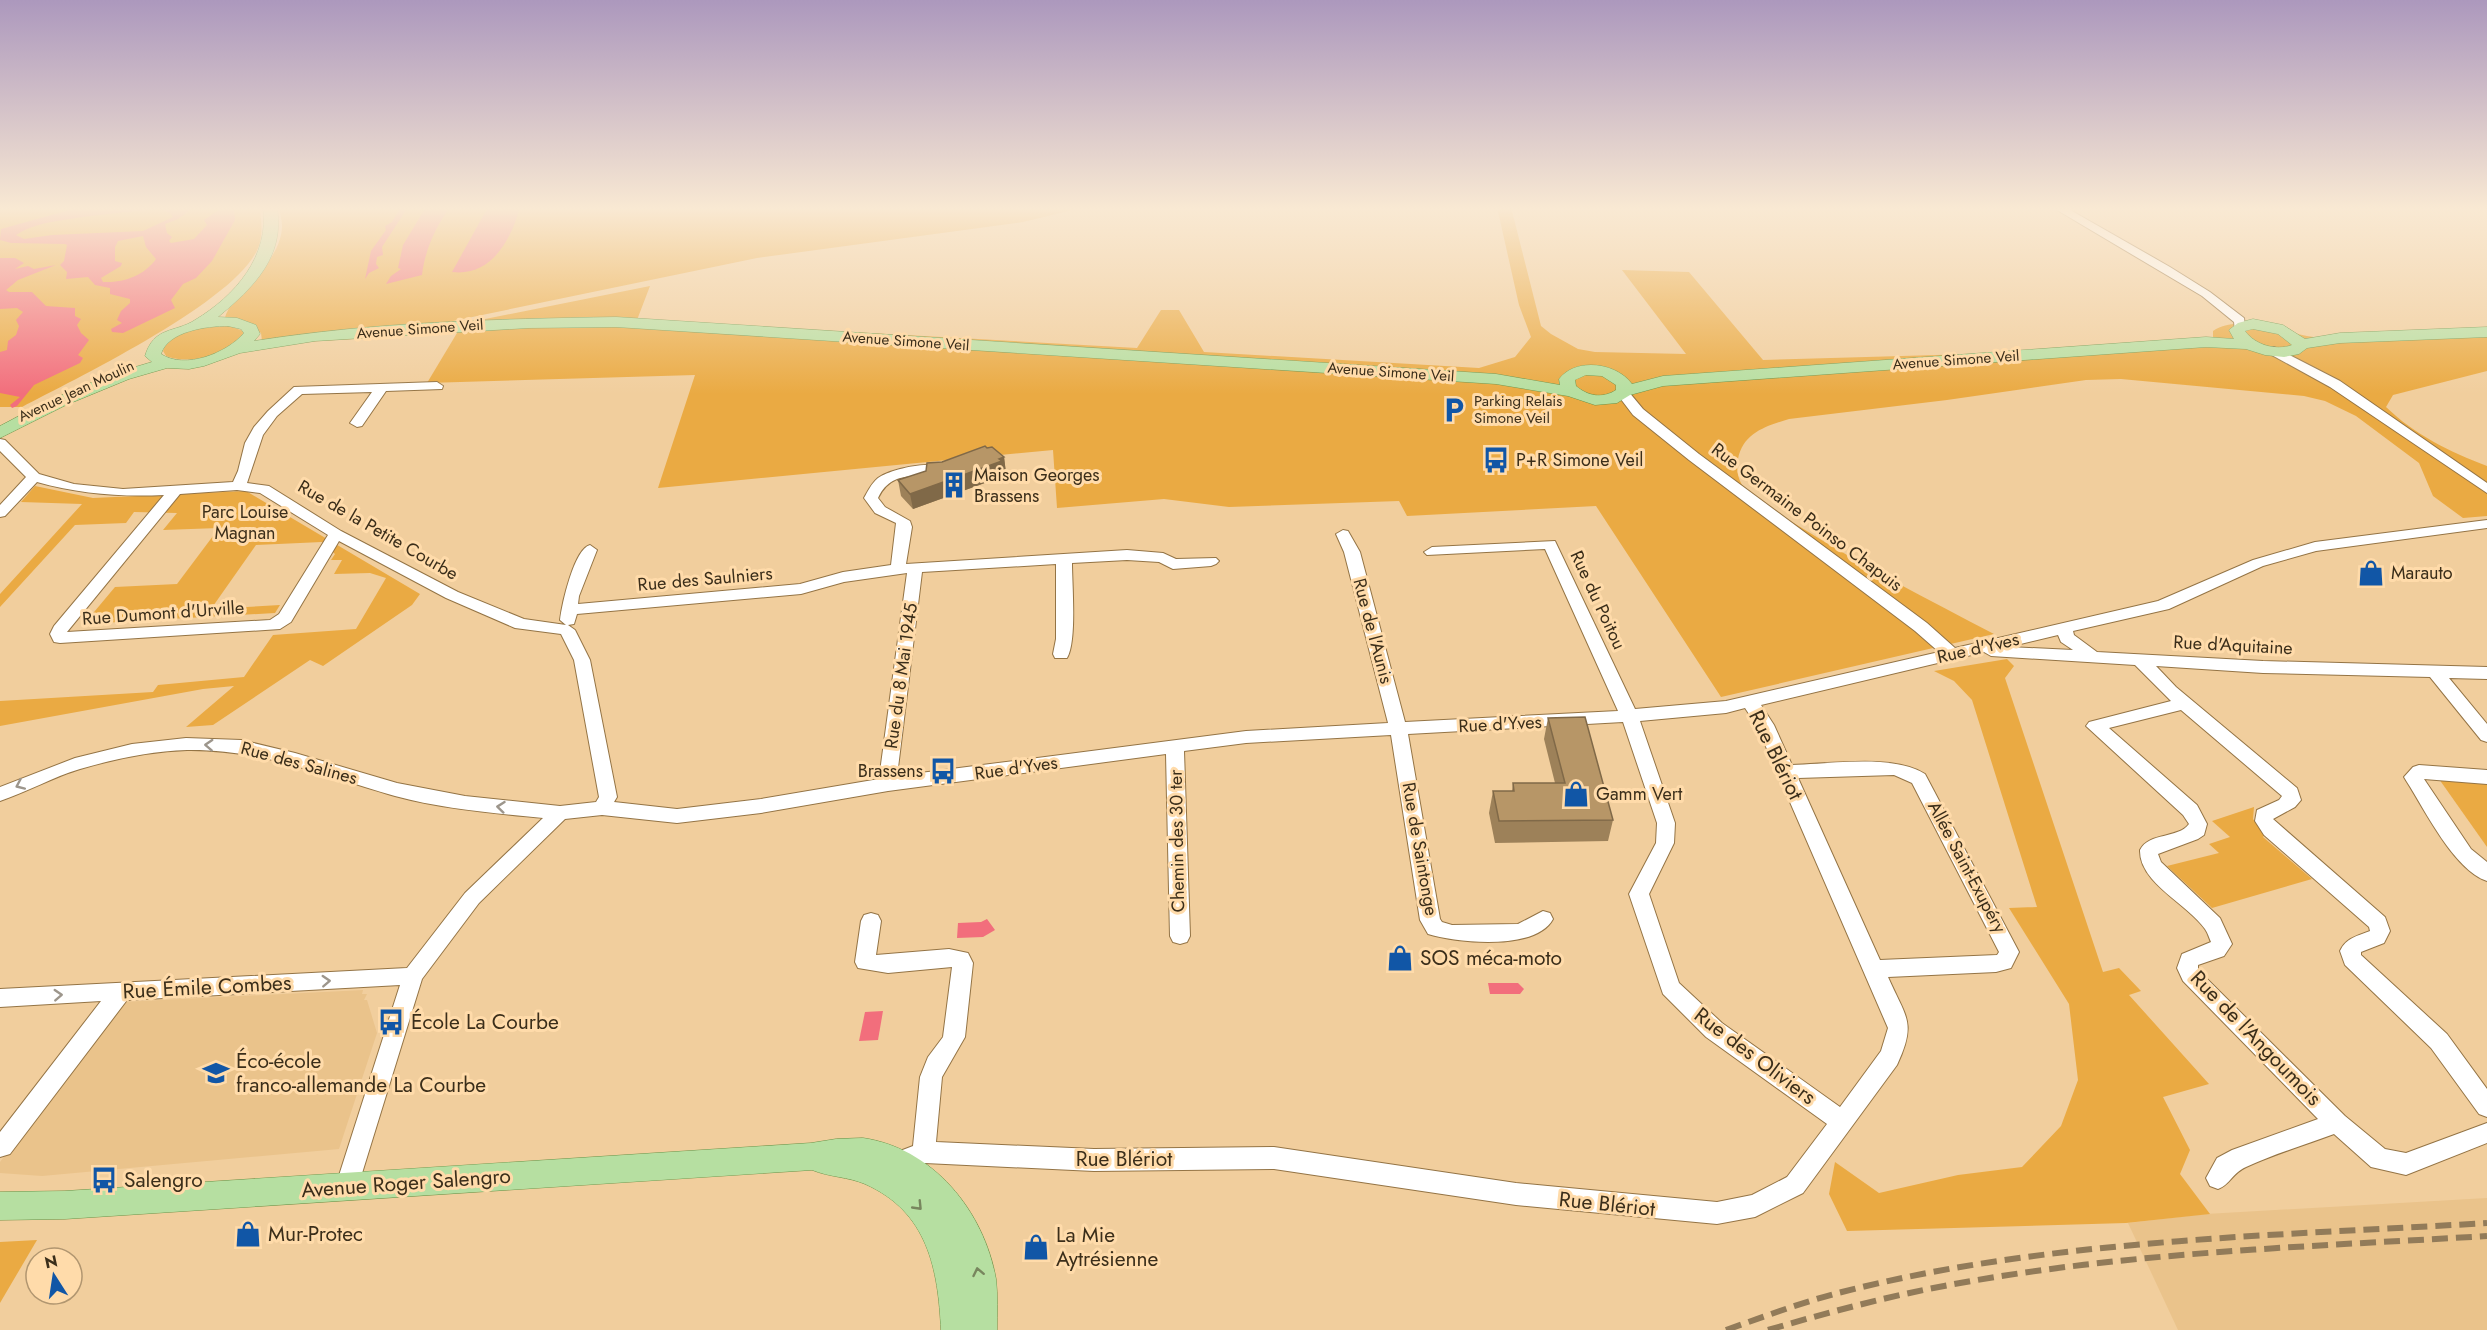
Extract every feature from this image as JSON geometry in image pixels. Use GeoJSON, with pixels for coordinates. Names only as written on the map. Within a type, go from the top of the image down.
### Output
{"type":"FeatureCollection","features":[{"type":"Feature","properties":{"kind":"main road"},"geometry":{"type":"LineString","coordinates":[[235,322],[232,312],[241,290],[256,269]]}},
{"type":"Feature","properties":{"kind":"main road"},"geometry":{"type":"LineString","coordinates":[[200,324],[241,290]]}},
{"type":"Feature","properties":{"kind":"main road"},"geometry":{"type":"LineString","coordinates":[[160,360],[153,349],[159,342],[184,329],[200,324],[235,322],[251,328],[252,334],[236,349]]}},
{"type":"Feature","properties":{"kind":"main road","name":"Avenue Simone Veil"},"geometry":{"type":"LineString","coordinates":[[160,360],[194,363],[260,343],[315,336],[489,324],[604,322],[1570,384]]}},
{"type":"Feature","properties":{"kind":"main road"},"geometry":{"type":"LineString","coordinates":[[2340,338],[2282,330],[2258,324],[2242,335],[2274,351],[2340,338],[2487,332]]}},
{"type":"Feature","properties":{"kind":"main road"},"geometry":{"type":"LineString","coordinates":[[2282,330],[2297,339],[2298,347]]}},
{"type":"Feature","properties":{"kind":"main road","name":"Avenue Simone Veil"},"geometry":{"type":"LineString","coordinates":[[252,334],[315,336]]}},
{"type":"Feature","properties":{"kind":"main road","name":"Avenue Simone Veil"},"geometry":{"type":"LineString","coordinates":[[1600,400],[1614,399],[1621,387],[1663,381],[2206,342],[2242,335]]}},
{"type":"Feature","properties":{"kind":"main road","name":"Avenue Jean Moulin"},"geometry":{"type":"LineString","coordinates":[[0,427],[48,401],[160,360]]}},
{"type":"Feature","properties":{"kind":"main road","name":"Avenue Jean Moulin"},"geometry":{"type":"LineString","coordinates":[[0,433],[76,393],[160,360]]}},
{"type":"Feature","properties":{"kind":"main road"},"geometry":{"type":"LineString","coordinates":[[1600,400],[1582,398],[1570,384],[1578,372],[1590,370],[1621,387]]}},
{"type":"Feature","properties":{"kind":"main road","name":"Avenue Roger Salengro"},"geometry":{"type":"LineString","coordinates":[[0,1206],[65,1205],[347,1188],[811,1157],[836,1165],[897,1162],[940,1194],[960,1220],[980,1276],[981,1330]]}},
{"type":"Feature","properties":{"kind":"main road","name":"Avenue Roger Salengro"},"geometry":{"type":"LineString","coordinates":[[897,1162],[902,1191],[925,1213],[939,1237],[954,1287],[957,1330]]}},
{"type":"Feature","properties":{"kind":"street"},"geometry":{"type":"LineString","coordinates":[[2166,269],[2206,294],[2240,321],[2242,335]]}},
{"type":"Feature","properties":{"kind":"street"},"geometry":{"type":"LineString","coordinates":[[2228,311],[2258,324]]}},
{"type":"Feature","properties":{"kind":"street"},"geometry":{"type":"LineString","coordinates":[[2298,347],[2335,384]]}},
{"type":"Feature","properties":{"kind":"street"},"geometry":{"type":"LineString","coordinates":[[2274,351],[2335,384],[2487,489]]}},
{"type":"Feature","properties":{"kind":"street"},"geometry":{"type":"LineString","coordinates":[[237,486],[247,471],[247,455],[259,430],[277,409],[299,390],[347,388],[380,390],[437,386]]}},
{"type":"Feature","properties":{"kind":"street","name":"Rue Germaine Poinso Chapuis"},"geometry":{"type":"LineString","coordinates":[[1621,387],[1638,412],[1701,463],[1921,627],[1952,654]]}},
{"type":"Feature","properties":{"kind":"street"},"geometry":{"type":"LineString","coordinates":[[357,423],[380,390]]}},
{"type":"Feature","properties":{"kind":"street","name":"Rue Germaine Poinso Chapuis"},"geometry":{"type":"LineString","coordinates":[[1600,400],[1638,412]]}},
{"type":"Feature","properties":{"kind":"street"},"geometry":{"type":"LineString","coordinates":[[0,443],[34,477],[0,513]]}},
{"type":"Feature","properties":{"kind":"street"},"geometry":{"type":"LineString","coordinates":[[935,469],[892,476],[879,483],[874,489],[871,498],[874,505],[880,511],[903,521],[905,527],[898,569],[1127,555],[1163,558],[1173,564],[1211,561]]}},
{"type":"Feature","properties":{"kind":"street","name":"Rue de la Petite Courbe"},"geometry":{"type":"LineString","coordinates":[[34,477],[73,488],[106,493],[237,486],[264,489],[336,534],[452,595],[521,624],[567,630]]}},
{"type":"Feature","properties":{"kind":"street","name":"Rue Dumont d'Urville"},"geometry":{"type":"LineString","coordinates":[[175,491],[60,630],[58,634],[60,638],[274,625],[285,618],[336,534]]}},
{"type":"Feature","properties":{"kind":"street","name":"Rue d'Yves"},"geometry":{"type":"LineString","coordinates":[[602,808],[677,816],[760,806],[888,784],[1175,746],[1288,734],[1629,716],[1726,707],[2163,605],[2258,563],[2304,550],[2487,524]]}},
{"type":"Feature","properties":{"kind":"street","name":"Rue de l'Aunis"},"geometry":{"type":"LineString","coordinates":[[1343,534],[1352,552],[1398,729]]}},
{"type":"Feature","properties":{"kind":"street","name":"Rue du Poitou"},"geometry":{"type":"LineString","coordinates":[[1432,552],[1551,544],[1629,716]]}},
{"type":"Feature","properties":{"kind":"street"},"geometry":{"type":"LineString","coordinates":[[590,550],[571,596],[567,630],[582,660],[608,797],[602,808]]}},
{"type":"Feature","properties":{"kind":"street"},"geometry":{"type":"LineString","coordinates":[[1061,654],[1064,639],[1064,559]]}},
{"type":"Feature","properties":{"kind":"street","name":"Rue du 8 Mai 1945"},"geometry":{"type":"LineString","coordinates":[[888,784],[915,568]]}},
{"type":"Feature","properties":{"kind":"street","name":"Rue des Saulniers"},"geometry":{"type":"LineString","coordinates":[[570,610],[801,589],[843,577],[898,569]]}},
{"type":"Feature","properties":{"kind":"street"},"geometry":{"type":"LineString","coordinates":[[2064,628],[2067,638],[2092,656]]}},
{"type":"Feature","properties":{"kind":"street"},"geometry":{"type":"LineString","coordinates":[[2043,633],[2048,643],[2067,656]]}},
{"type":"Feature","properties":{"kind":"street","name":"Rue d'Aquitaine"},"geometry":{"type":"LineString","coordinates":[[1978,648],[2067,656],[2263,667],[2487,673]]}},
{"type":"Feature","properties":{"kind":"street"},"geometry":{"type":"LineString","coordinates":[[2139,659],[2147,670],[2184,703],[2291,793],[2292,800],[2288,804],[2269,811],[2264,815],[2264,821],[2271,830],[2378,923],[2380,931],[2377,937],[2354,946],[2350,951],[2352,959],[2439,1041],[2487,1107]]}},
{"type":"Feature","properties":{"kind":"street"},"geometry":{"type":"LineString","coordinates":[[2435,672],[2487,736]]}},
{"type":"Feature","properties":{"kind":"street","name":"Rue Blériot"},"geometry":{"type":"LineString","coordinates":[[897,1162],[1274,1158],[1516,1194],[1717,1213],[1755,1206],[1795,1185],[1889,1058],[1897,1041],[1899,1028],[1875,969],[1764,725],[1750,702]]}},
{"type":"Feature","properties":{"kind":"street","name":"Rue de l'Angoumois"},"geometry":{"type":"LineString","coordinates":[[2184,703],[2088,725],[2190,810],[2198,824],[2197,830],[2191,835],[2157,844],[2149,850],[2148,858],[2153,867],[2213,924],[2219,933],[2222,944],[2217,950],[2189,960],[2187,968],[2190,975],[2337,1123],[2379,1159],[2394,1163],[2414,1161],[2487,1133]]}},
{"type":"Feature","properties":{"kind":"street","name":"Rue des Oliviers"},"geometry":{"type":"LineString","coordinates":[[1629,716],[1666,823],[1665,843],[1639,894],[1670,988],[1714,1030],[1843,1122]]}},
{"type":"Feature","properties":{"kind":"street","name":"Rue de Saintonge"},"geometry":{"type":"LineString","coordinates":[[1398,729],[1404,752],[1425,904],[1435,928],[1452,933],[1518,932],[1527,930],[1543,919]]}},
{"type":"Feature","properties":{"kind":"street","name":"Rue des Salines"},"geometry":{"type":"LineString","coordinates":[[0,794],[75,764],[132,750],[186,744],[241,746],[295,759],[397,790],[465,803],[560,813],[602,808]]}},
{"type":"Feature","properties":{"kind":"street","name":"Chemin des 30 ter"},"geometry":{"type":"LineString","coordinates":[[1175,746],[1180,936]]}},
{"type":"Feature","properties":{"kind":"street","name":"Allée Saint-Exupéry"},"geometry":{"type":"LineString","coordinates":[[1785,771],[1894,769],[1908,772],[1919,779],[2009,952],[2004,962],[1996,964],[1875,969]]}},
{"type":"Feature","properties":{"kind":"street"},"geometry":{"type":"LineString","coordinates":[[2487,777],[2419,772],[2413,777],[2464,854],[2487,873]]}},
{"type":"Feature","properties":{"kind":"street"},"geometry":{"type":"LineString","coordinates":[[347,1188],[413,976],[472,898],[560,813]]}},
{"type":"Feature","properties":{"kind":"street"},"geometry":{"type":"LineString","coordinates":[[871,921],[865,962],[891,963],[941,956],[961,959],[963,963],[954,1037],[951,1046],[935,1066],[897,1162]]}},
{"type":"Feature","properties":{"kind":"street","name":"Rue Émile Combes"},"geometry":{"type":"LineString","coordinates":[[0,998],[413,976]]}},
{"type":"Feature","properties":{"kind":"street"},"geometry":{"type":"LineString","coordinates":[[3,1147],[121,992]]}},
{"type":"Feature","properties":{"kind":"street"},"geometry":{"type":"LineString","coordinates":[[2218,1178],[2225,1166],[2240,1158],[2337,1123]]}},
{"type":"Feature","properties":{"kind":"shaded area"},"geometry":{"type":"Polygon","coordinates":[[[0,269],[46,269],[18,280],[6,290],[32,292],[46,306],[75,308],[75,316],[81,319],[77,325],[81,333],[89,340],[78,355],[83,358],[80,363],[34,385],[17,406],[12,408],[10,405],[20,397],[0,393],[0,352],[7,350],[8,341],[16,335],[19,326],[16,320],[23,312],[17,308],[0,309],[0,269]]]}},
{"type":"Feature","properties":{"kind":"shaded area"},"geometry":{"type":"Polygon","coordinates":[[[64,269],[116,269],[101,278],[103,282],[132,277],[146,269],[204,269],[196,278],[183,284],[171,300],[175,308],[123,333],[112,332],[111,329],[122,323],[117,320],[121,311],[130,303],[130,299],[110,294],[110,288],[95,285],[88,277],[66,279],[67,272],[64,269]]]}},
{"type":"Feature","properties":{"kind":"shaded area"},"geometry":{"type":"Polygon","coordinates":[[[367,269],[377,269],[369,273],[365,279],[367,269]]]}},
{"type":"Feature","properties":{"kind":"shaded area"},"geometry":{"type":"Polygon","coordinates":[[[401,269],[423,269],[422,275],[386,284],[391,276],[401,269]]]}},
{"type":"Feature","properties":{"kind":"shaded area"},"geometry":{"type":"Polygon","coordinates":[[[454,269],[478,269],[466,272],[452,272],[454,269]]]}},
{"type":"Feature","properties":{"kind":"shaded area"},"geometry":{"type":"Polygon","coordinates":[[[987,919],[995,930],[983,937],[957,938],[958,923],[981,922],[987,919]]]}},
{"type":"Feature","properties":{"kind":"shaded area"},"geometry":{"type":"Polygon","coordinates":[[[1488,983],[1518,983],[1524,989],[1520,994],[1490,994],[1488,983]]]}},
{"type":"Feature","properties":{"kind":"shaded area","name":"Éco-école franco-allemande La Courbe"},"geometry":{"type":"Polygon","coordinates":[[[363,990],[362,994],[367,994],[364,1000],[367,1000],[377,1033],[339,1149],[42,1176],[0,1173],[0,1162],[122,1002],[363,990]]]}},
{"type":"Feature","properties":{"kind":"shaded area"},"geometry":{"type":"Polygon","coordinates":[[[883,1011],[878,1040],[859,1041],[865,1012],[883,1011]]]}},
{"type":"Feature","properties":{"kind":"shaded area"},"geometry":{"type":"Polygon","coordinates":[[[2487,1198],[2487,1330],[2178,1330],[2128,1223],[2206,1214],[2487,1198]]]}},
{"type":"Feature","properties":{"kind":"green space"},"geometry":{"type":"Polygon","coordinates":[[[0,269],[244,269],[220,291],[152,337],[22,407],[0,407],[0,269]]]}},
{"type":"Feature","properties":{"kind":"green space"},"geometry":{"type":"Polygon","coordinates":[[[704,269],[453,321],[470,322],[650,286],[637,320],[1137,348],[1161,310],[1179,310],[1204,352],[1479,368],[1515,357],[1531,337],[1519,305],[1511,269],[1527,269],[1541,326],[1578,349],[1595,352],[1686,354],[1622,270],[1689,272],[1763,360],[2216,347],[2213,331],[2235,324],[2260,325],[2307,336],[2351,340],[2397,339],[2487,331],[2487,371],[2393,395],[2386,407],[2409,426],[2434,442],[2487,466],[2487,516],[2463,518],[2433,496],[2419,463],[2356,416],[2325,401],[2304,396],[2121,379],[2086,380],[1789,419],[1764,428],[1745,443],[1738,459],[1737,469],[1740,482],[1747,491],[1767,508],[1845,554],[1994,634],[1721,697],[1596,506],[1407,516],[1399,501],[1229,507],[1164,499],[1057,508],[1053,450],[658,488],[695,375],[427,383],[457,333],[283,343],[262,341],[261,333],[250,326],[224,323],[231,306],[263,270],[704,269]]]}},
{"type":"Feature","properties":{"kind":"green space"},"geometry":{"type":"Polygon","coordinates":[[[230,326],[243,331],[244,336],[238,343],[220,353],[197,359],[175,359],[166,356],[163,351],[167,343],[182,333],[202,328],[230,326]]]}},
{"type":"Feature","properties":{"kind":"green space","name":"Parc Louise Magnan"},"geometry":{"type":"Polygon","coordinates":[[[35,486],[93,498],[246,491],[420,594],[412,605],[323,666],[310,660],[213,725],[186,727],[234,686],[203,689],[0,726],[0,701],[153,692],[158,685],[244,677],[273,635],[356,629],[386,578],[370,573],[334,574],[342,560],[331,560],[335,554],[322,542],[256,545],[211,609],[280,605],[275,613],[84,624],[115,587],[177,584],[219,528],[163,530],[177,513],[134,512],[126,523],[75,525],[0,607],[0,594],[82,504],[21,502],[35,486]]]}},
{"type":"Feature","properties":{"kind":"green space"},"geometry":{"type":"Polygon","coordinates":[[[2007,659],[2014,666],[2005,678],[2103,972],[2119,968],[2141,991],[2129,995],[2209,1084],[2163,1097],[2190,1150],[2180,1174],[2210,1214],[2126,1223],[1847,1231],[1829,1194],[1835,1162],[1879,1193],[1958,1175],[2022,1167],[2061,1126],[2078,1080],[2069,1004],[2009,908],[2037,907],[1972,700],[1954,681],[1934,671],[2007,659]]]}},
{"type":"Feature","properties":{"kind":"green space"},"geometry":{"type":"Polygon","coordinates":[[[2439,779],[2487,783],[2487,847],[2439,779]]]}},
{"type":"Feature","properties":{"kind":"green space"},"geometry":{"type":"Polygon","coordinates":[[[2254,807],[2253,819],[2265,834],[2263,837],[2312,879],[2212,908],[2167,866],[2219,853],[2209,844],[2230,837],[2212,821],[2254,807]]]}},
{"type":"Feature","properties":{"kind":"green space"},"geometry":{"type":"Polygon","coordinates":[[[37,1240],[33,1246],[24,1246],[24,1262],[0,1303],[0,1242],[37,1240]]]}},
{"type":"Feature","properties":{"kind":"building"},"geometry":{"type":"Polygon","coordinates":[[[985,446],[992,447],[1004,457],[999,459],[1002,461],[910,494],[898,480],[926,471],[927,463],[942,462],[985,446]]]}},
{"type":"Feature","properties":{"kind":"building"},"geometry":{"type":"Polygon","coordinates":[[[1585,717],[1613,820],[1499,821],[1493,791],[1514,791],[1513,783],[1565,783],[1548,718],[1585,717]]]}},
{"type":"Feature","properties":{"kind":"railway"},"geometry":{"type":"LineString","coordinates":[[1726,1330],[1838,1293],[1917,1275],[1997,1261],[2161,1243],[2487,1223]]}},
{"type":"Feature","properties":{"kind":"railway"},"geometry":{"type":"LineString","coordinates":[[1768,1330],[1922,1290],[2079,1265],[2215,1252],[2487,1236]]}},
{"type":"Feature","properties":{"kind":"place","name":"Parking Relais Simone Veil"},"geometry":{"type":"Point","coordinates":[1454,410]}},
{"type":"Feature","properties":{"kind":"place","name":"P+R Simone Veil"},"geometry":{"type":"Point","coordinates":[1496,460]}},
{"type":"Feature","properties":{"kind":"place","name":"Maison Georges Brassens"},"geometry":{"type":"Point","coordinates":[954,485]}},
{"type":"Feature","properties":{"kind":"place","name":"Marauto"},"geometry":{"type":"Point","coordinates":[2371,573]}},
{"type":"Feature","properties":{"kind":"place","name":"Brassens"},"geometry":{"type":"Point","coordinates":[943,771]}},
{"type":"Feature","properties":{"kind":"place","name":"Gamm Vert"},"geometry":{"type":"Point","coordinates":[1576,794]}},
{"type":"Feature","properties":{"kind":"place","name":"SOS méca-moto"},"geometry":{"type":"Point","coordinates":[1400,958]}},
{"type":"Feature","properties":{"kind":"place","name":"École La Courbe"},"geometry":{"type":"Point","coordinates":[391,1022]}},
{"type":"Feature","properties":{"kind":"place","name":"Éco-école franco-allemande La Courbe"},"geometry":{"type":"Point","coordinates":[216,1073]}},
{"type":"Feature","properties":{"kind":"place","name":"Salengro"},"geometry":{"type":"Point","coordinates":[104,1180]}},
{"type":"Feature","properties":{"kind":"place","name":"Mur-Protec"},"geometry":{"type":"Point","coordinates":[248,1234]}},
{"type":"Feature","properties":{"kind":"place","name":"La Mie Aytrésienne"},"geometry":{"type":"Point","coordinates":[1036,1247]}}]}
